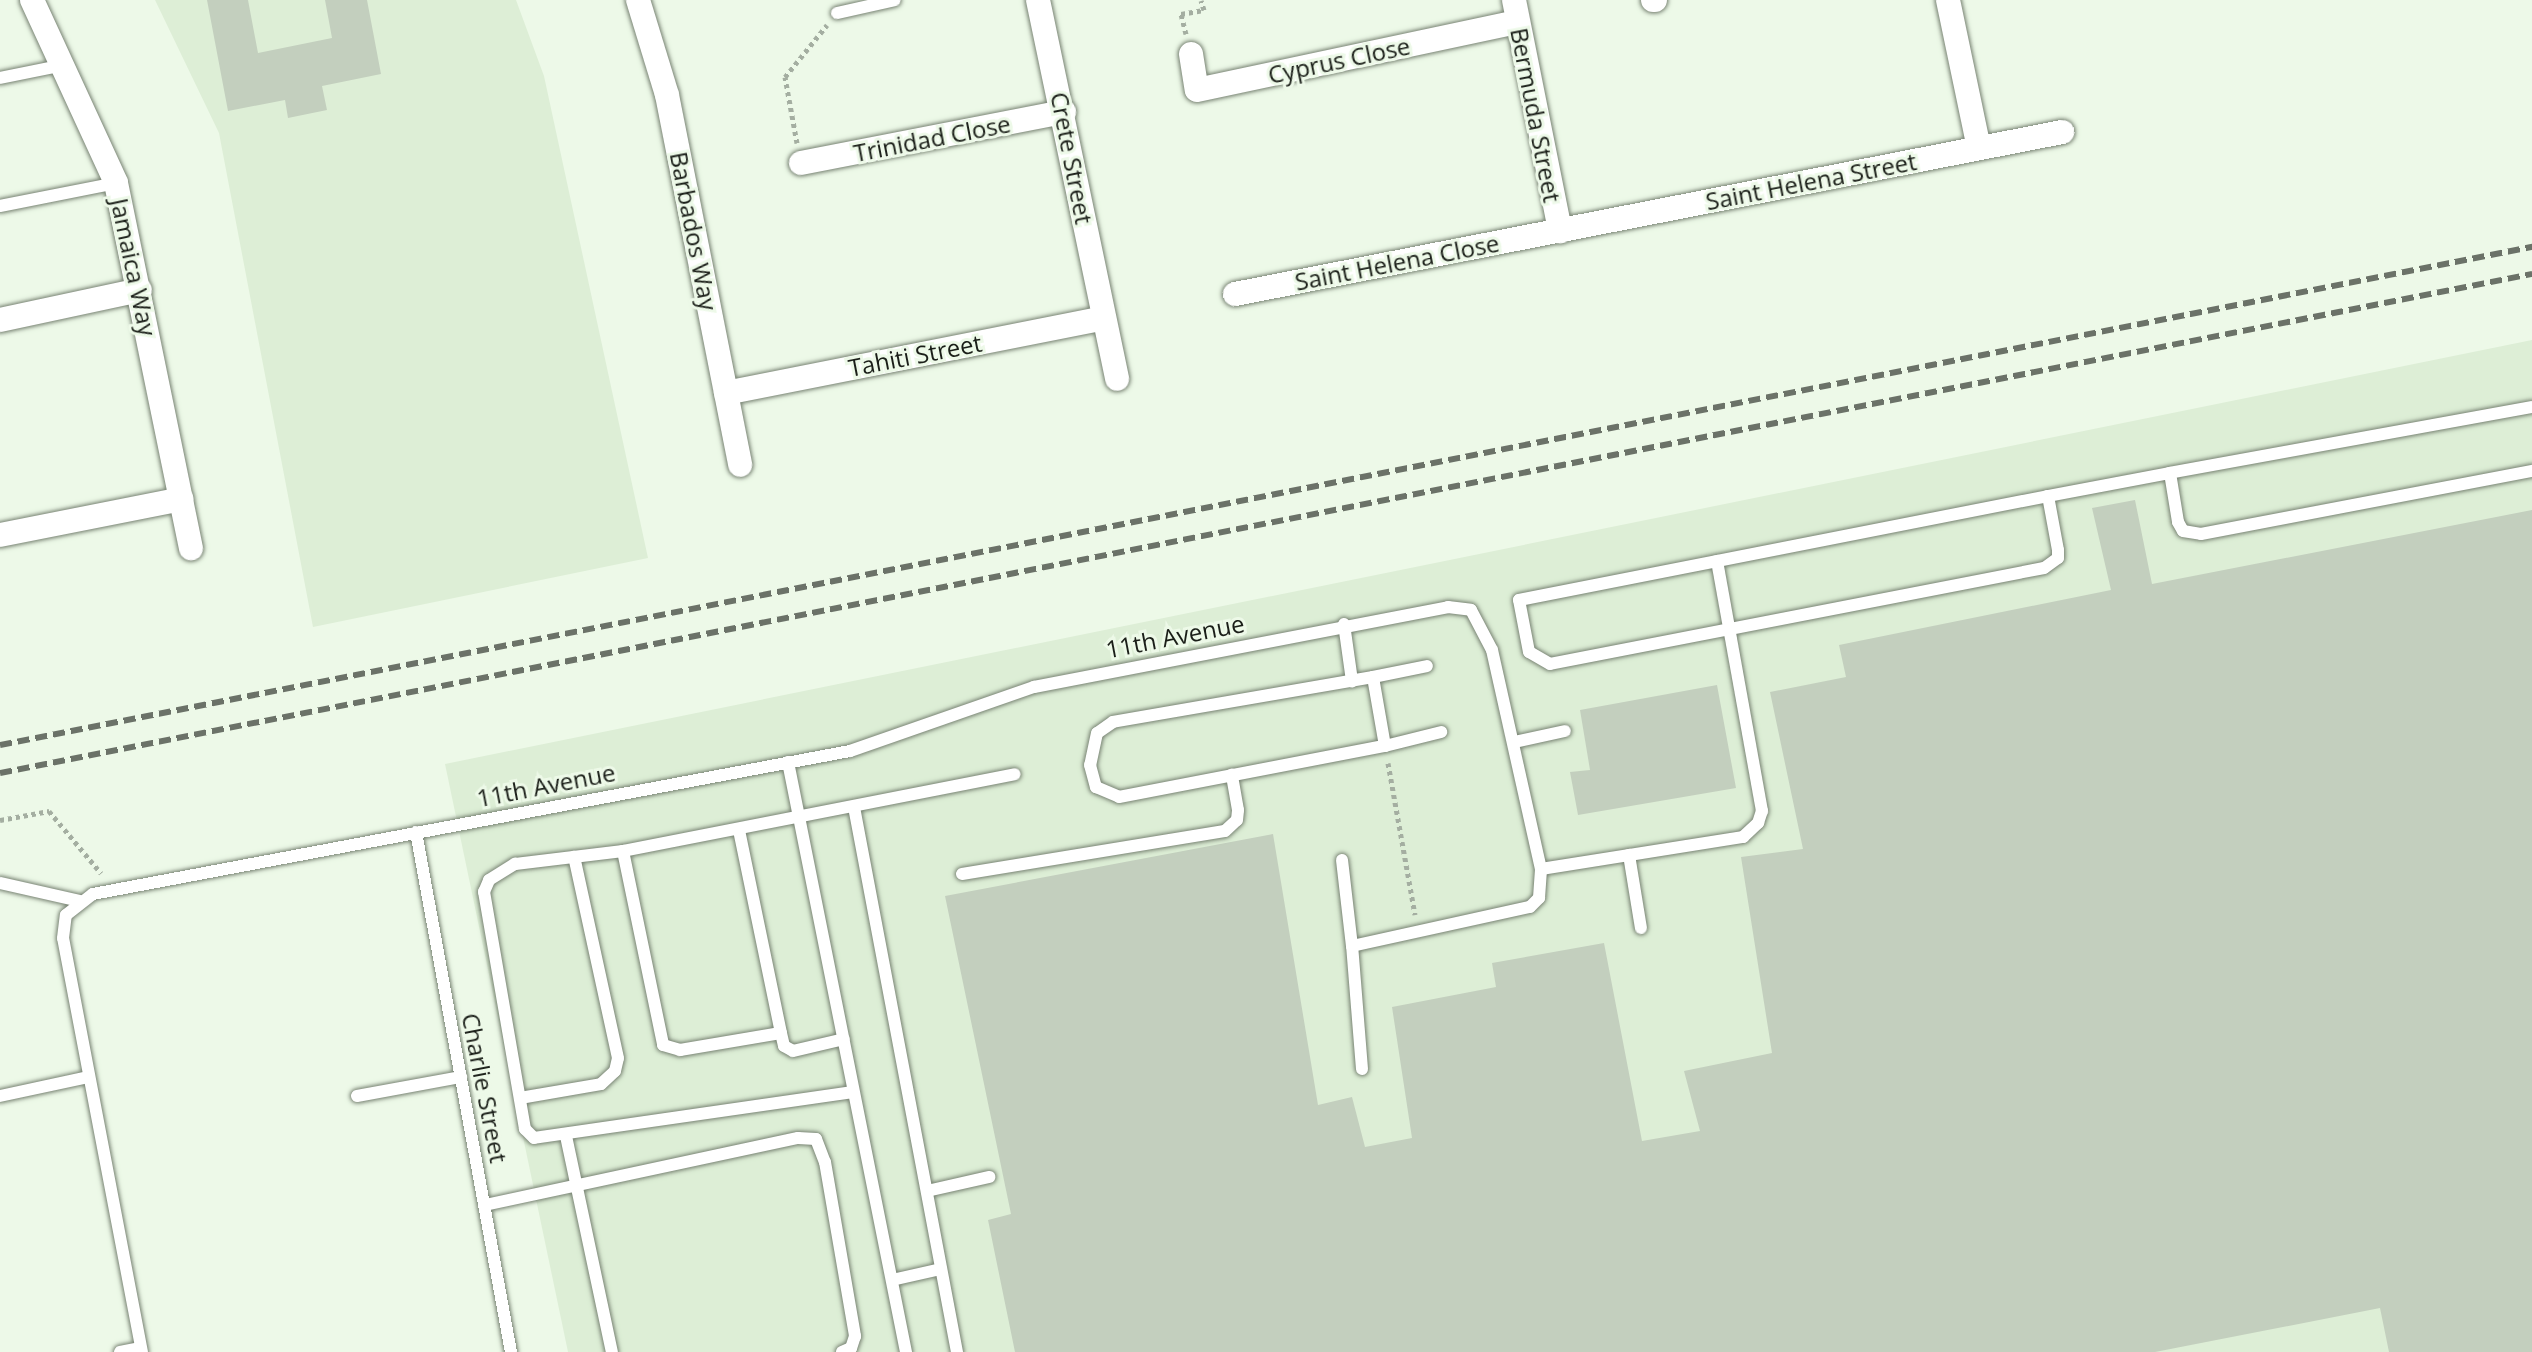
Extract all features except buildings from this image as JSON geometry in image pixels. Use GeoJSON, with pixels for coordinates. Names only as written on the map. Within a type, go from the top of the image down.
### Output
{"type":"FeatureCollection","features":[{"type":"Feature","properties":{"kind":"street","name":"Jamaica Way"},"geometry":{"type":"LineString","coordinates":[[32,0],[116,183],[191,548]]}},
{"type":"Feature","properties":{"kind":"street","name":"Barbados Way"},"geometry":{"type":"LineString","coordinates":[[638,0],[667,95],[740,465]]}},
{"type":"Feature","properties":{"kind":"street","name":"Crete Street"},"geometry":{"type":"LineString","coordinates":[[1038,0],[1064,112],[1117,379]]}},
{"type":"Feature","properties":{"kind":"street"},"geometry":{"type":"LineString","coordinates":[[1948,0],[1979,148]]}},
{"type":"Feature","properties":{"kind":"street","name":"Cyprus Close"},"geometry":{"type":"LineString","coordinates":[[1191,54],[1197,90],[1515,11]]}},
{"type":"Feature","properties":{"kind":"street","name":"Bermuda Street"},"geometry":{"type":"LineString","coordinates":[[1515,11],[1560,231]]}},
{"type":"Feature","properties":{"kind":"street","name":"Trinidad Close"},"geometry":{"type":"LineString","coordinates":[[801,163],[1064,112]]}},
{"type":"Feature","properties":{"kind":"street","name":"Saint Helena Street"},"geometry":{"type":"LineString","coordinates":[[1560,231],[2062,132]]}},
{"type":"Feature","properties":{"kind":"street","name":"Saint Helena Close"},"geometry":{"type":"LineString","coordinates":[[1235,294],[1560,231]]}},
{"type":"Feature","properties":{"kind":"street"},"geometry":{"type":"LineString","coordinates":[[0,320],[140,290]]}},
{"type":"Feature","properties":{"kind":"street","name":"Tahiti Street"},"geometry":{"type":"LineString","coordinates":[[726,393],[1104,318]]}},
{"type":"Feature","properties":{"kind":"street"},"geometry":{"type":"LineString","coordinates":[[0,535],[181,499]]}},
{"type":"Feature","properties":{"kind":"lane"},"geometry":{"type":"LineString","coordinates":[[837,13],[895,0]]}},
{"type":"Feature","properties":{"kind":"lane"},"geometry":{"type":"LineString","coordinates":[[0,78],[64,65]]}},
{"type":"Feature","properties":{"kind":"lane"},"geometry":{"type":"LineString","coordinates":[[0,206],[116,183]]}},
{"type":"Feature","properties":{"kind":"lane"},"geometry":{"type":"LineString","coordinates":[[2048,496],[2058,558],[2044,568],[1550,664],[1529,652],[1519,600],[2048,496],[2532,407]]}},
{"type":"Feature","properties":{"kind":"lane"},"geometry":{"type":"LineString","coordinates":[[2170,473],[2178,522],[2183,531],[2201,534],[2532,471]]}},
{"type":"Feature","properties":{"kind":"lane"},"geometry":{"type":"LineString","coordinates":[[1541,869],[1743,837],[1758,823],[1762,811],[1732,630],[1717,561]]}},
{"type":"Feature","properties":{"kind":"lane","name":"11th Avenue"},"geometry":{"type":"LineString","coordinates":[[80,901],[114,888],[850,751],[1034,687],[1419,610],[1471,610],[1492,650],[1514,742]]}},
{"type":"Feature","properties":{"kind":"lane"},"geometry":{"type":"LineString","coordinates":[[1344,624],[1352,681]]}},
{"type":"Feature","properties":{"kind":"lane"},"geometry":{"type":"LineString","coordinates":[[1427,666],[1113,722],[1097,733],[1090,747],[1090,765],[1104,794],[1119,797],[1385,746],[1441,732]]}},
{"type":"Feature","properties":{"kind":"lane"},"geometry":{"type":"LineString","coordinates":[[1373,677],[1385,746]]}},
{"type":"Feature","properties":{"kind":"lane"},"geometry":{"type":"LineString","coordinates":[[1352,946],[1530,907],[1539,898],[1541,869],[1514,742],[1565,731]]}},
{"type":"Feature","properties":{"kind":"lane"},"geometry":{"type":"LineString","coordinates":[[788,762],[906,1352]]}},
{"type":"Feature","properties":{"kind":"lane"},"geometry":{"type":"LineString","coordinates":[[853,1092],[542,1140],[529,1135],[484,892],[499,869],[739,830],[1014,774]]}},
{"type":"Feature","properties":{"kind":"lane"},"geometry":{"type":"LineString","coordinates":[[962,874],[1225,831],[1237,820],[1232,775]]}},
{"type":"Feature","properties":{"kind":"lane"},"geometry":{"type":"LineString","coordinates":[[854,807],[957,1352]]}},
{"type":"Feature","properties":{"kind":"lane"},"geometry":{"type":"LineString","coordinates":[[739,830],[784,1046],[793,1051],[844,1039]]}},
{"type":"Feature","properties":{"kind":"lane","name":"Charlie Street"},"geometry":{"type":"LineString","coordinates":[[416,832],[511,1352]]}},
{"type":"Feature","properties":{"kind":"lane"},"geometry":{"type":"LineString","coordinates":[[623,851],[663,1045],[680,1050],[781,1033]]}},
{"type":"Feature","properties":{"kind":"lane"},"geometry":{"type":"LineString","coordinates":[[1629,855],[1641,928]]}},
{"type":"Feature","properties":{"kind":"lane"},"geometry":{"type":"LineString","coordinates":[[520,1098],[601,1084],[615,1071],[618,1058],[574,857]]}},
{"type":"Feature","properties":{"kind":"lane"},"geometry":{"type":"LineString","coordinates":[[1342,860],[1362,1069]]}},
{"type":"Feature","properties":{"kind":"lane"},"geometry":{"type":"LineString","coordinates":[[0,883],[80,901]]}},
{"type":"Feature","properties":{"kind":"lane"},"geometry":{"type":"LineString","coordinates":[[80,901],[66,915],[63,938],[142,1350],[120,1352]]}},
{"type":"Feature","properties":{"kind":"lane"},"geometry":{"type":"LineString","coordinates":[[0,1096],[89,1077]]}},
{"type":"Feature","properties":{"kind":"lane"},"geometry":{"type":"LineString","coordinates":[[357,1096],[461,1077]]}},
{"type":"Feature","properties":{"kind":"lane"},"geometry":{"type":"LineString","coordinates":[[566,1136],[612,1352]]}},
{"type":"Feature","properties":{"kind":"lane"},"geometry":{"type":"LineString","coordinates":[[485,1205],[798,1138],[816,1139],[825,1162],[855,1336],[851,1348],[842,1352]]}},
{"type":"Feature","properties":{"kind":"lane"},"geometry":{"type":"LineString","coordinates":[[927,1191],[989,1177]]}},
{"type":"Feature","properties":{"kind":"lane"},"geometry":{"type":"LineString","coordinates":[[892,1280],[941,1269]]}},
{"type":"Feature","properties":{"kind":"path"},"geometry":{"type":"LineString","coordinates":[[1181,14],[1204,10],[1201,0]]}},
{"type":"Feature","properties":{"kind":"path"},"geometry":{"type":"LineString","coordinates":[[801,163],[785,77],[837,13]]}},
{"type":"Feature","properties":{"kind":"path"},"geometry":{"type":"LineString","coordinates":[[1385,746],[1418,932]]}},
{"type":"Feature","properties":{"kind":"path"},"geometry":{"type":"LineString","coordinates":[[0,820],[49,811],[114,888]]}},
{"type":"Feature","properties":{"kind":"shaded area"},"geometry":{"type":"Polygon","coordinates":[[[155,0],[516,0],[544,76],[648,558],[313,627],[219,133],[155,0]]]}},
{"type":"Feature","properties":{"kind":"shaded area"},"geometry":{"type":"Polygon","coordinates":[[[2532,340],[2532,1352],[568,1352],[445,764],[2532,340]]]}},
{"type":"Feature","properties":{"kind":"railway"},"geometry":{"type":"LineString","coordinates":[[0,745],[2532,247]]}},
{"type":"Feature","properties":{"kind":"railway"},"geometry":{"type":"LineString","coordinates":[[0,773],[2532,274]]}}]}
